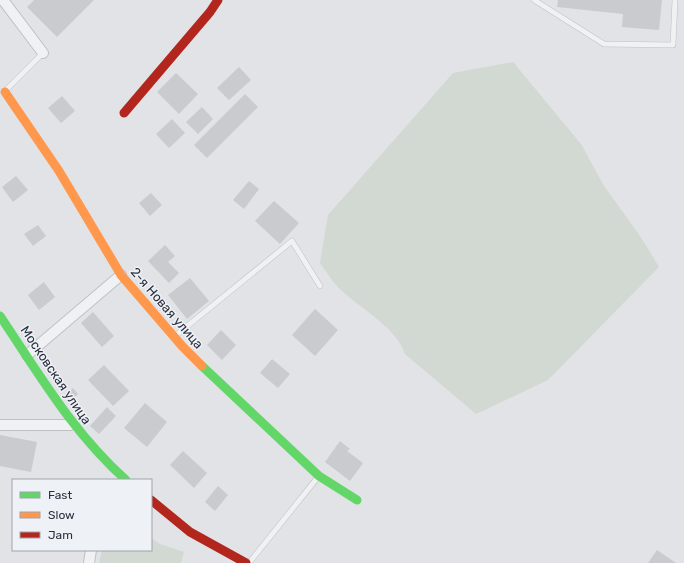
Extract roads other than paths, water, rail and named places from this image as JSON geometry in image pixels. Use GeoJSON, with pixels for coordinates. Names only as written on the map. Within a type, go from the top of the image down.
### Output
{"type":"FeatureCollection","features":[{"type":"Feature","properties":{"kind":"street"},"geometry":{"type":"LineString","coordinates":[[3,0],[43,52]]}},
{"type":"Feature","properties":{"kind":"street"},"geometry":{"type":"LineString","coordinates":[[124,113],[210,12],[218,0]]}},
{"type":"Feature","properties":{"kind":"street","name":"2-я Новая улица"},"geometry":{"type":"LineString","coordinates":[[2,93],[59,171],[121,275],[174,337],[226,390],[319,476],[357,500]]}},
{"type":"Feature","properties":{"kind":"street"},"geometry":{"type":"LineString","coordinates":[[27,355],[121,275]]}},
{"type":"Feature","properties":{"kind":"street","name":"Московская улица"},"geometry":{"type":"LineString","coordinates":[[0,316],[72,425],[113,475],[123,479]]}},
{"type":"Feature","properties":{"kind":"street"},"geometry":{"type":"LineString","coordinates":[[0,425],[72,425]]}},
{"type":"Feature","properties":{"kind":"street"},"geometry":{"type":"LineString","coordinates":[[152,501],[190,532],[247,563]]}},
{"type":"Feature","properties":{"kind":"street"},"geometry":{"type":"LineString","coordinates":[[88,563],[91,551]]}},
{"type":"Feature","properties":{"kind":"lane"},"geometry":{"type":"LineString","coordinates":[[534,0],[604,44],[673,46],[676,0]]}},
{"type":"Feature","properties":{"kind":"lane"},"geometry":{"type":"LineString","coordinates":[[2,93],[43,52]]}},
{"type":"Feature","properties":{"kind":"lane"},"geometry":{"type":"LineString","coordinates":[[174,337],[292,241],[320,286]]}},
{"type":"Feature","properties":{"kind":"lane"},"geometry":{"type":"LineString","coordinates":[[247,563],[319,476]]}}]}
